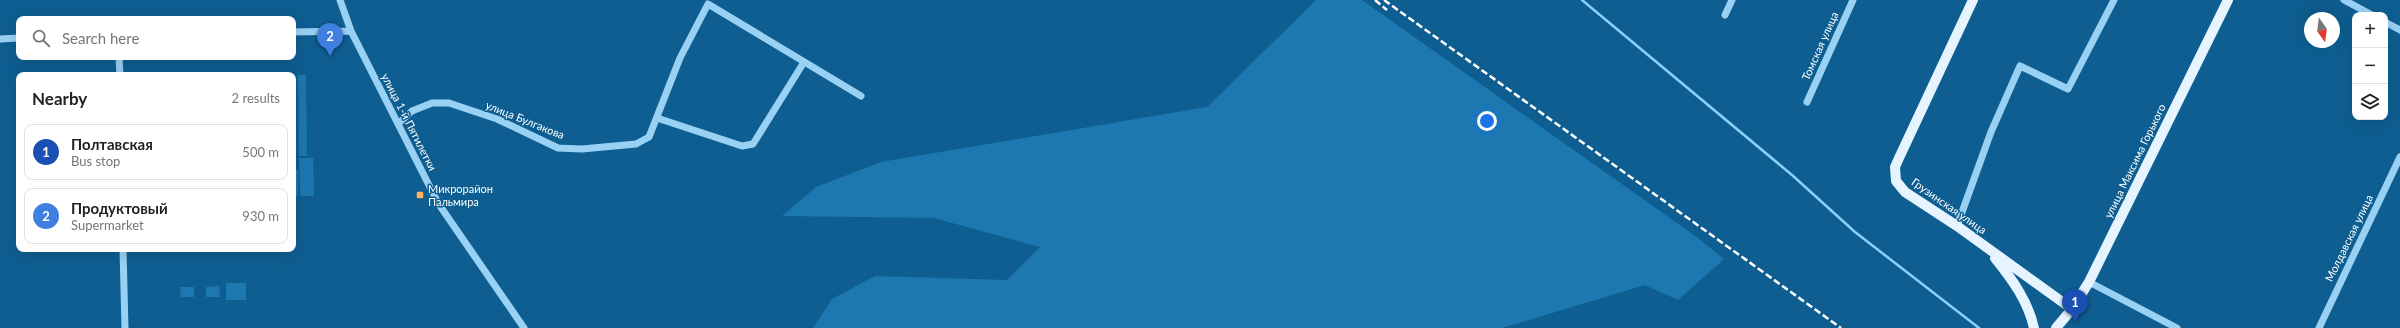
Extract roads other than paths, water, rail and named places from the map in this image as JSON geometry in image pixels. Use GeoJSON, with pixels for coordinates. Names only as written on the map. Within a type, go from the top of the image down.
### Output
{"type":"FeatureCollection","features":[{"type":"Feature","properties":{"kind":"main road","name":"Грузинская улица"},"geometry":{"type":"LineString","coordinates":[[1973,0],[1899,158],[1895,174],[1896,181],[1905,192],[1980,242],[2072,309]]}},
{"type":"Feature","properties":{"kind":"main road","name":"улица Максима Горького"},"geometry":{"type":"LineString","coordinates":[[2056,328],[2072,309],[2089,282],[2228,0]]}},
{"type":"Feature","properties":{"kind":"main road"},"geometry":{"type":"LineString","coordinates":[[1980,242],[2018,289],[2027,307],[2034,328]]}},
{"type":"Feature","properties":{"kind":"street","name":"улица 1-й Пятилетки"},"geometry":{"type":"LineString","coordinates":[[340,0],[351,31],[451,225],[524,328]]}},
{"type":"Feature","properties":{"kind":"street"},"geometry":{"type":"LineString","coordinates":[[1725,15],[1732,0]]}},
{"type":"Feature","properties":{"kind":"street","name":"Томская улица"},"geometry":{"type":"LineString","coordinates":[[1807,102],[1853,0]]}},
{"type":"Feature","properties":{"kind":"street"},"geometry":{"type":"LineString","coordinates":[[1957,226],[1991,132],[2020,66],[2068,89],[2114,0]]}},
{"type":"Feature","properties":{"kind":"street"},"geometry":{"type":"LineString","coordinates":[[2344,0],[2366,12]]}},
{"type":"Feature","properties":{"kind":"street","name":"улица Булгакова"},"geometry":{"type":"LineString","coordinates":[[398,124],[412,110],[432,103],[449,103],[498,119],[558,148],[582,149],[636,144],[649,137],[680,58],[708,4],[804,62]]}},
{"type":"Feature","properties":{"kind":"street"},"geometry":{"type":"LineString","coordinates":[[2388,24],[2400,30]]}},
{"type":"Feature","properties":{"kind":"street"},"geometry":{"type":"LineString","coordinates":[[296,32],[351,31]]}},
{"type":"Feature","properties":{"kind":"street"},"geometry":{"type":"LineString","coordinates":[[0,39],[16,38]]}},
{"type":"Feature","properties":{"kind":"street"},"geometry":{"type":"LineString","coordinates":[[120,60],[120,72]]}},
{"type":"Feature","properties":{"kind":"street"},"geometry":{"type":"LineString","coordinates":[[657,118],[742,146],[752,144],[804,62],[862,96]]}},
{"type":"Feature","properties":{"kind":"street","name":"Молдавская улица"},"geometry":{"type":"LineString","coordinates":[[2319,328],[2400,158]]}},
{"type":"Feature","properties":{"kind":"street"},"geometry":{"type":"LineString","coordinates":[[123,252],[125,328]]}},
{"type":"Feature","properties":{"kind":"street"},"geometry":{"type":"LineString","coordinates":[[2089,282],[2177,328]]}},
{"type":"Feature","properties":{"kind":"waterway"},"geometry":{"type":"LineString","coordinates":[[1582,0],[1792,175],[1855,232],[1979,328]]}},
{"type":"Feature","properties":{"kind":"railway"},"geometry":{"type":"LineString","coordinates":[[1375,0],[1387,10]]}},
{"type":"Feature","properties":{"kind":"railway"},"geometry":{"type":"LineString","coordinates":[[1384,0],[1841,328]]}},
{"type":"Feature","properties":{"kind":"place","name":"Продуктовый"},"geometry":{"type":"Point","coordinates":[330,56]}},
{"type":"Feature","properties":{"kind":"place","name":"Микрорайон Пальмира"},"geometry":{"type":"Point","coordinates":[420,195]}},
{"type":"Feature","properties":{"kind":"place","name":"Полтавская"},"geometry":{"type":"Point","coordinates":[2075,322]}}]}
